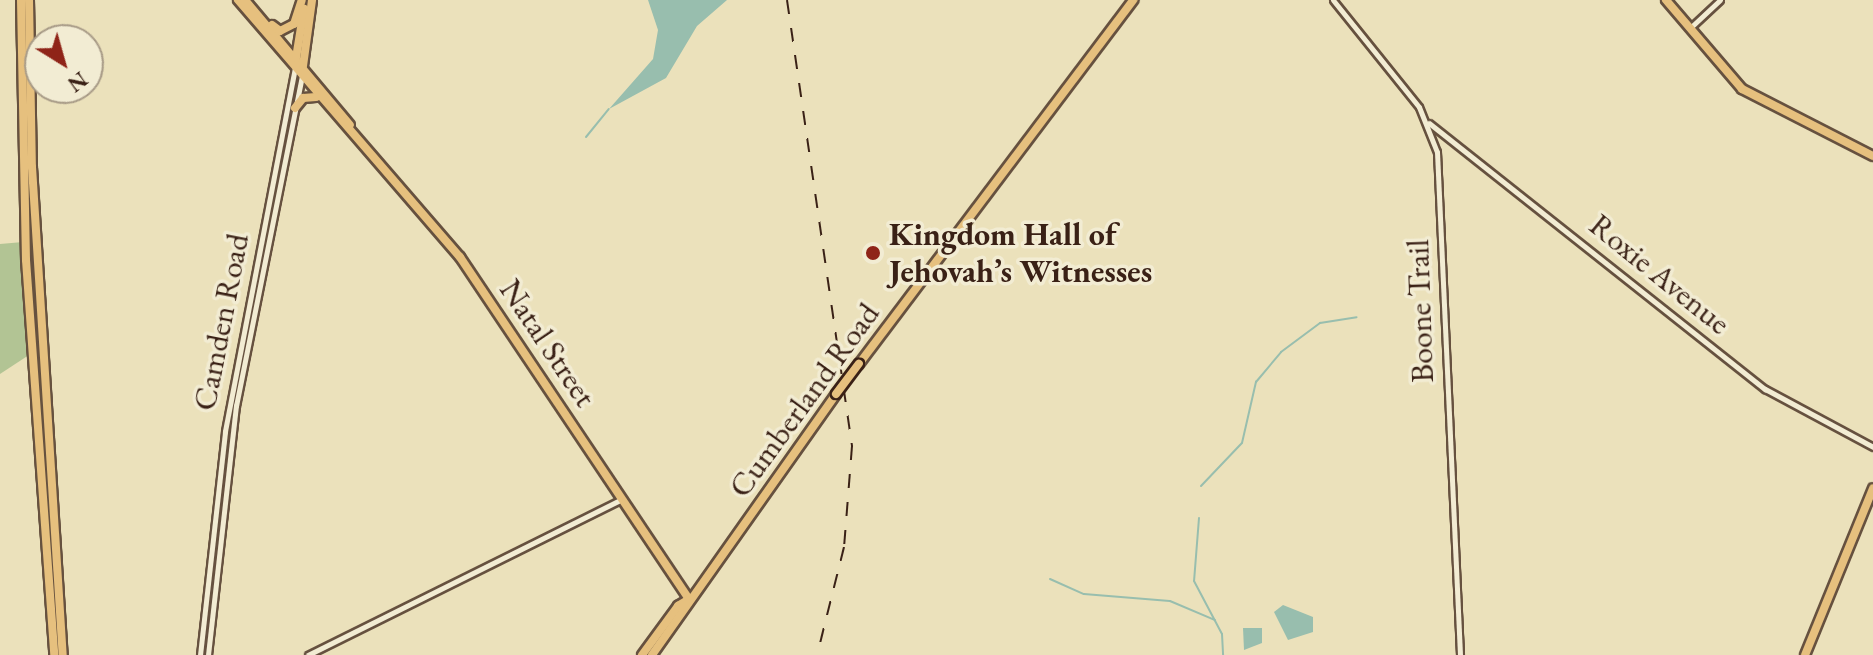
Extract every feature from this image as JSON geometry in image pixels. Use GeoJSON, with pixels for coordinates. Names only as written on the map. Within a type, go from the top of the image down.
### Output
{"type":"FeatureCollection","features":[{"type":"Feature","properties":{"kind":"main road"},"geometry":{"type":"LineString","coordinates":[[238,0],[299,68]]}},
{"type":"Feature","properties":{"kind":"main road","name":"Natal Street"},"geometry":{"type":"LineString","coordinates":[[245,0],[296,58],[301,78],[350,125]]}},
{"type":"Feature","properties":{"kind":"main road"},"geometry":{"type":"LineString","coordinates":[[261,16],[285,30],[294,24],[304,0]]}},
{"type":"Feature","properties":{"kind":"main road"},"geometry":{"type":"LineString","coordinates":[[296,58],[304,0]]}},
{"type":"Feature","properties":{"kind":"main road","name":"Camden Road"},"geometry":{"type":"LineString","coordinates":[[299,68],[312,0]]}},
{"type":"Feature","properties":{"kind":"main road","name":"Cumberland Road"},"geometry":{"type":"LineString","coordinates":[[652,655],[836,394],[1133,0]]}},
{"type":"Feature","properties":{"kind":"main road"},"geometry":{"type":"LineString","coordinates":[[1666,0],[1742,89],[1873,156]]}},
{"type":"Feature","properties":{"kind":"main road"},"geometry":{"type":"LineString","coordinates":[[24,1],[24,24]]}},
{"type":"Feature","properties":{"kind":"main road","name":"Natal Street"},"geometry":{"type":"LineString","coordinates":[[299,68],[460,257],[689,599]]}},
{"type":"Feature","properties":{"kind":"main road"},"geometry":{"type":"LineString","coordinates":[[24,76],[23,179],[40,441],[57,564],[63,655]]}},
{"type":"Feature","properties":{"kind":"main road"},"geometry":{"type":"LineString","coordinates":[[295,108],[309,95],[321,100]]}},
{"type":"Feature","properties":{"kind":"main road"},"geometry":{"type":"LineString","coordinates":[[30,104],[47,403],[54,655]]}},
{"type":"Feature","properties":{"kind":"main road"},"geometry":{"type":"LineString","coordinates":[[22,109],[27,171],[32,173]]}},
{"type":"Feature","properties":{"kind":"main road"},"geometry":{"type":"LineString","coordinates":[[23,179],[37,255]]}},
{"type":"Feature","properties":{"kind":"main road"},"geometry":{"type":"LineString","coordinates":[[33,337],[38,339],[47,403]]}},
{"type":"Feature","properties":{"kind":"main road"},"geometry":{"type":"LineString","coordinates":[[1805,655],[1873,488]]}},
{"type":"Feature","properties":{"kind":"main road","name":"Cumberland Road"},"geometry":{"type":"LineString","coordinates":[[642,655],[678,606],[689,599]]}},
{"type":"Feature","properties":{"kind":"street","name":"Boone Trail"},"geometry":{"type":"LineString","coordinates":[[1333,0],[1428,122],[1439,179],[1460,655]]}},
{"type":"Feature","properties":{"kind":"street"},"geometry":{"type":"LineString","coordinates":[[1689,29],[1720,0]]}},
{"type":"Feature","properties":{"kind":"street","name":"Camden Road"},"geometry":{"type":"LineString","coordinates":[[200,655],[225,431],[299,68]]}},
{"type":"Feature","properties":{"kind":"street","name":"Camden Road"},"geometry":{"type":"LineString","coordinates":[[208,655],[236,406],[301,78]]}},
{"type":"Feature","properties":{"kind":"street","name":"Roxie Avenue"},"geometry":{"type":"LineString","coordinates":[[1428,122],[1765,389],[1873,447]]}},
{"type":"Feature","properties":{"kind":"street"},"geometry":{"type":"LineString","coordinates":[[308,655],[623,498]]}},
{"type":"Feature","properties":{"kind":"shaded area"},"geometry":{"type":"Polygon","coordinates":[[[648,0],[727,0],[697,26],[666,78],[609,109],[653,59],[658,30],[648,0]]]}},
{"type":"Feature","properties":{"kind":"shaded area"},"geometry":{"type":"Polygon","coordinates":[[[23,242],[32,353],[0,374],[0,244],[23,242]]]}},
{"type":"Feature","properties":{"kind":"shaded area"},"geometry":{"type":"Polygon","coordinates":[[[1283,605],[1313,617],[1313,632],[1288,640],[1274,612],[1283,605]]]}},
{"type":"Feature","properties":{"kind":"shaded area"},"geometry":{"type":"Polygon","coordinates":[[[1243,628],[1262,628],[1262,643],[1244,650],[1243,628]]]}},
{"type":"Feature","properties":{"kind":"waterway"},"geometry":{"type":"LineString","coordinates":[[586,137],[609,109]]}},
{"type":"Feature","properties":{"kind":"waterway"},"geometry":{"type":"LineString","coordinates":[[1201,486],[1242,443],[1256,382],[1281,352],[1320,323],[1357,317]]}},
{"type":"Feature","properties":{"kind":"waterway"},"geometry":{"type":"LineString","coordinates":[[1199,518],[1194,581],[1222,634],[1223,655]]}},
{"type":"Feature","properties":{"kind":"waterway"},"geometry":{"type":"LineString","coordinates":[[1050,579],[1084,594],[1170,601],[1215,620]]}},
{"type":"Feature","properties":{"kind":"railway"},"geometry":{"type":"LineString","coordinates":[[787,0],[852,446],[844,547],[817,655]]}},
{"type":"Feature","properties":{"kind":"place","name":"Kingdom Hall of Jehovah’s Witnesses"},"geometry":{"type":"Point","coordinates":[873,253]}}]}
